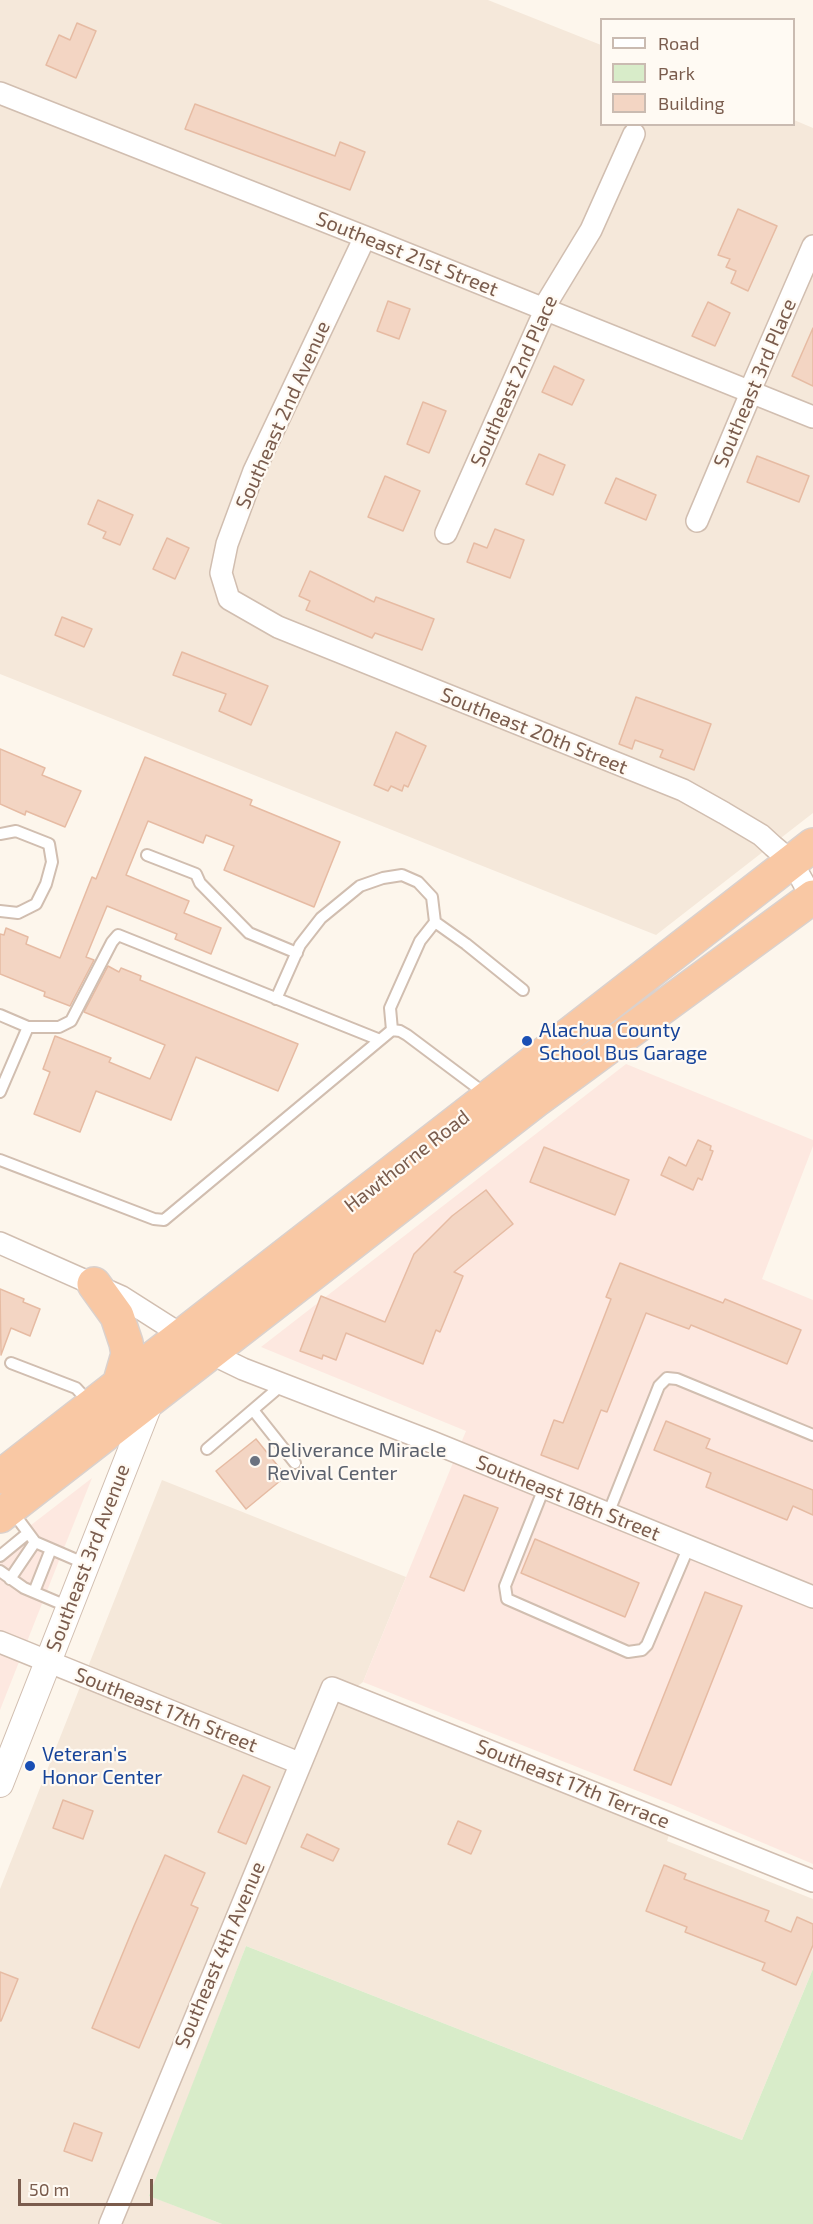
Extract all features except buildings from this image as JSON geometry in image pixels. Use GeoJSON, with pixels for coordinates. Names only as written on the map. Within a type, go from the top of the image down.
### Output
{"type":"FeatureCollection","features":[{"type":"Feature","properties":{"kind":"highway","name":"Hawthorne Road"},"geometry":{"type":"LineString","coordinates":[[0,1477],[802,853]]}},
{"type":"Feature","properties":{"kind":"highway","name":"Hawthorne Road"},"geometry":{"type":"LineString","coordinates":[[13,1519],[150,1400],[210,1353],[535,1101],[812,898]]}},
{"type":"Feature","properties":{"kind":"highway"},"geometry":{"type":"LineString","coordinates":[[94,1284],[117,1316],[125,1337],[128,1354],[119,1385]]}},
{"type":"Feature","properties":{"kind":"street","name":"Southeast 21st Street"},"geometry":{"type":"LineString","coordinates":[[0,93],[813,417]]}},
{"type":"Feature","properties":{"kind":"street","name":"Southeast 2nd Place"},"geometry":{"type":"LineString","coordinates":[[446,533],[543,315],[543,309],[591,230],[634,134]]}},
{"type":"Feature","properties":{"kind":"street","name":"Southeast 2nd Avenue"},"geometry":{"type":"LineString","coordinates":[[229,598],[221,573],[227,544],[238,513],[254,471],[365,237]]}},
{"type":"Feature","properties":{"kind":"street","name":"Southeast 3rd Place"},"geometry":{"type":"LineString","coordinates":[[697,521],[813,246]]}},
{"type":"Feature","properties":{"kind":"street","name":"Southeast 20th Street"},"geometry":{"type":"LineString","coordinates":[[229,598],[288,631],[683,790],[761,836],[802,853],[812,898]]}},
{"type":"Feature","properties":{"kind":"street","name":"Southeast 18th Street"},"geometry":{"type":"LineString","coordinates":[[0,1243],[122,1297],[210,1353],[243,1369],[813,1597]]}},
{"type":"Feature","properties":{"kind":"street","name":"Southeast 3rd Avenue"},"geometry":{"type":"LineString","coordinates":[[0,1782],[150,1400],[183,1335]]}},
{"type":"Feature","properties":{"kind":"street","name":"Southeast 17th Street"},"geometry":{"type":"LineString","coordinates":[[0,1642],[300,1764]]}},
{"type":"Feature","properties":{"kind":"street","name":"Southeast 4th Avenue"},"geometry":{"type":"LineString","coordinates":[[110,2224],[332,1688]]}},
{"type":"Feature","properties":{"kind":"street","name":"Southeast 17th Terrace"},"geometry":{"type":"LineString","coordinates":[[332,1688],[813,1881]]}},
{"type":"Feature","properties":{"kind":"lane"},"geometry":{"type":"LineString","coordinates":[[0,834],[16,831],[49,844],[52,862],[46,884],[36,904],[18,913],[0,911]]}},
{"type":"Feature","properties":{"kind":"lane"},"geometry":{"type":"LineString","coordinates":[[147,855],[196,874],[200,883],[249,933],[297,953]]}},
{"type":"Feature","properties":{"kind":"lane"},"geometry":{"type":"LineString","coordinates":[[276,999],[297,953],[321,918],[360,886],[383,878],[402,876],[418,882],[432,897],[435,922],[420,941],[390,1008],[392,1030]]}},
{"type":"Feature","properties":{"kind":"lane"},"geometry":{"type":"LineString","coordinates":[[435,922],[523,990]]}},
{"type":"Feature","properties":{"kind":"lane"},"geometry":{"type":"LineString","coordinates":[[0,1015],[28,1027],[59,1027],[71,1021],[112,942],[118,935],[380,1040]]}},
{"type":"Feature","properties":{"kind":"lane"},"geometry":{"type":"LineString","coordinates":[[0,1092],[28,1027]]}},
{"type":"Feature","properties":{"kind":"lane"},"geometry":{"type":"LineString","coordinates":[[0,1160],[154,1219],[164,1220],[392,1030],[400,1030],[490,1097]]}},
{"type":"Feature","properties":{"kind":"lane"},"geometry":{"type":"LineString","coordinates":[[11,1363],[76,1388],[93,1405]]}},
{"type":"Feature","properties":{"kind":"lane"},"geometry":{"type":"LineString","coordinates":[[608,1514],[659,1386],[667,1378],[677,1380],[813,1436]]}},
{"type":"Feature","properties":{"kind":"lane"},"geometry":{"type":"LineString","coordinates":[[207,1449],[283,1384]]}},
{"type":"Feature","properties":{"kind":"lane"},"geometry":{"type":"LineString","coordinates":[[253,1410],[295,1463]]}},
{"type":"Feature","properties":{"kind":"lane"},"geometry":{"type":"LineString","coordinates":[[544,1488],[505,1586],[507,1599],[628,1652],[642,1650],[647,1645],[688,1546]]}},
{"type":"Feature","properties":{"kind":"lane"},"geometry":{"type":"LineString","coordinates":[[0,1556],[13,1519],[35,1542],[86,1563]]}},
{"type":"Feature","properties":{"kind":"lane"},"geometry":{"type":"LineString","coordinates":[[10,1579],[35,1542]]}},
{"type":"Feature","properties":{"kind":"lane"},"geometry":{"type":"LineString","coordinates":[[34,1593],[51,1549]]}},
{"type":"Feature","properties":{"kind":"lane"},"geometry":{"type":"LineString","coordinates":[[0,1571],[34,1593],[69,1607]]}},
{"type":"Feature","properties":{"kind":"shaded area"},"geometry":{"type":"Polygon","coordinates":[[[0,0],[488,0],[600,45],[600,126],[795,126],[795,120],[813,128],[813,813],[656,935],[0,674],[0,0]]]}},
{"type":"Feature","properties":{"kind":"shaded area"},"geometry":{"type":"Polygon","coordinates":[[[626,1064],[813,1140],[813,1146],[762,1279],[813,1300],[813,1864],[673,1805],[363,1682],[466,1431],[261,1347],[626,1064]]]}},
{"type":"Feature","properties":{"kind":"shaded area"},"geometry":{"type":"Polygon","coordinates":[[[92,1478],[62,1553],[0,1710],[0,1549],[92,1478]]]}},
{"type":"Feature","properties":{"kind":"shaded area"},"geometry":{"type":"Polygon","coordinates":[[[162,1480],[406,1577],[363,1682],[350,1692],[673,1823],[667,1841],[813,1899],[813,1969],[742,2140],[246,1946],[150,2196],[222,2224],[0,2224],[0,1889],[162,1480]]]}},
{"type":"Feature","properties":{"kind":"green space"},"geometry":{"type":"Polygon","coordinates":[[[246,1946],[742,2140],[813,1969],[813,2224],[222,2224],[149,2196],[246,1946]]]}},
{"type":"Feature","properties":{"kind":"place","name":"Alachua County School Bus Garage"},"geometry":{"type":"Point","coordinates":[527,1041]}},
{"type":"Feature","properties":{"kind":"place","name":"Deliverance Miracle Revival Center"},"geometry":{"type":"Point","coordinates":[255,1461]}},
{"type":"Feature","properties":{"kind":"place","name":"Veteran's Honor Center"},"geometry":{"type":"Point","coordinates":[30,1766]}}]}
